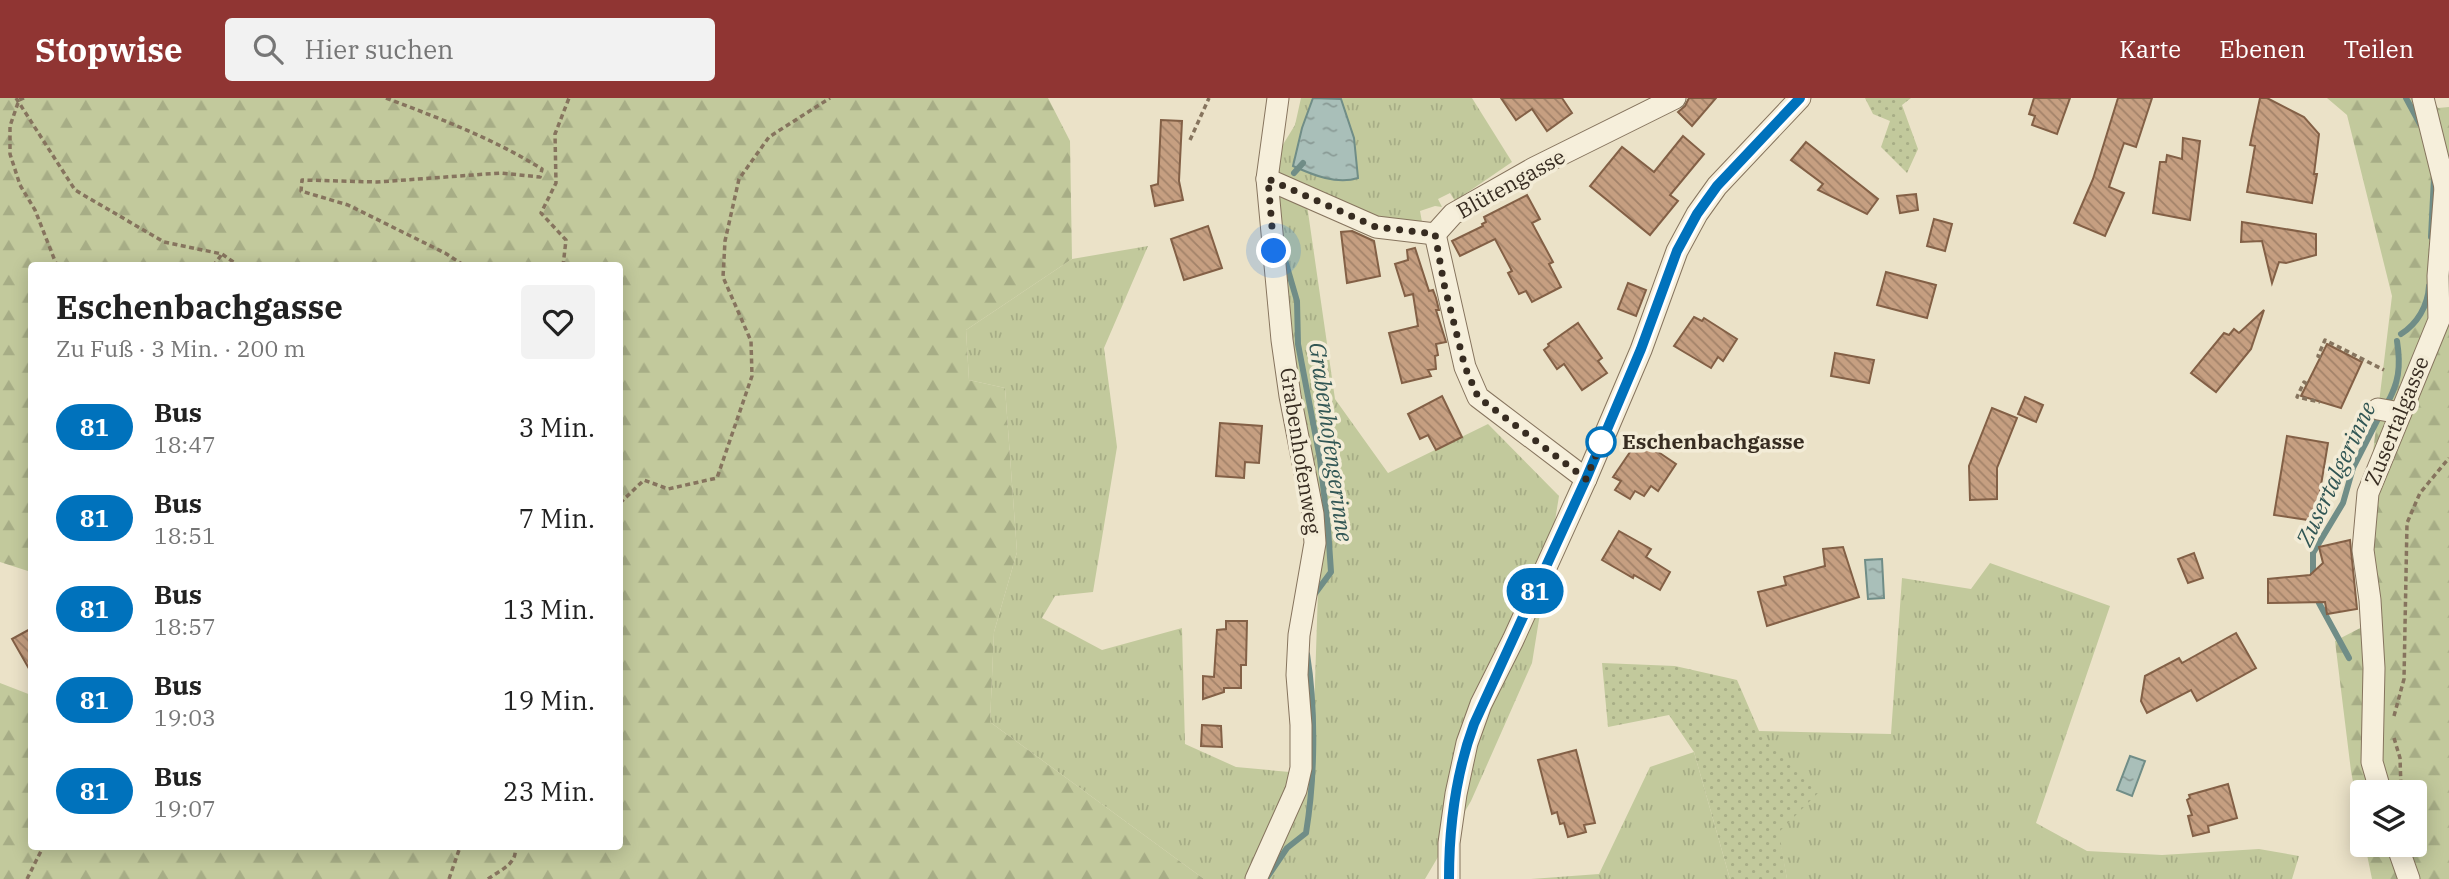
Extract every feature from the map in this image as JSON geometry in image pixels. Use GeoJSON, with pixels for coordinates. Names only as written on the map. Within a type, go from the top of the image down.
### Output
{"type":"FeatureCollection","features":[{"type":"Feature","properties":{"kind":"street","name":"Grabenhofenweg"},"geometry":{"type":"LineString","coordinates":[[1256,879],[1296,790],[1301,768],[1297,675],[1299,635],[1315,543],[1313,514],[1282,341],[1268,179],[1278,98]]}},
{"type":"Feature","properties":{"kind":"street"},"geometry":{"type":"LineString","coordinates":[[1449,879],[1456,794],[1467,743],[1481,704],[1586,479],[1641,349],[1677,251],[1697,214],[1717,186],[1800,98]]}},
{"type":"Feature","properties":{"kind":"street","name":"Zusertalgasse"},"geometry":{"type":"LineString","coordinates":[[2377,780],[2372,762],[2374,668],[2364,538],[2368,493],[2389,411],[2438,320],[2438,276],[2447,183],[2423,98]]}},
{"type":"Feature","properties":{"kind":"street","name":"Blütengasse"},"geometry":{"type":"LineString","coordinates":[[1268,179],[1376,227],[1435,234],[1453,214],[1534,169],[1674,99]]}},
{"type":"Feature","properties":{"kind":"street"},"geometry":{"type":"LineString","coordinates":[[1435,234],[1444,284],[1465,367],[1478,397],[1586,479]]}},
{"type":"Feature","properties":{"kind":"street"},"geometry":{"type":"LineString","coordinates":[[2401,857],[2409,879]]}},
{"type":"Feature","properties":{"kind":"path"},"geometry":{"type":"LineString","coordinates":[[386,98],[485,137],[542,169],[540,177],[501,173],[377,182],[302,180],[301,191],[348,205],[459,262]]}},
{"type":"Feature","properties":{"kind":"path"},"geometry":{"type":"LineString","coordinates":[[563,262],[566,240],[541,213],[556,183],[555,134],[569,98]]}},
{"type":"Feature","properties":{"kind":"path"},"geometry":{"type":"LineString","coordinates":[[623,500],[644,480],[668,489],[717,478],[752,376],[751,341],[723,277],[724,241],[739,179],[769,137],[830,98]]}},
{"type":"Feature","properties":{"kind":"path"},"geometry":{"type":"LineString","coordinates":[[1190,140],[1209,98]]}},
{"type":"Feature","properties":{"kind":"path"},"geometry":{"type":"LineString","coordinates":[[19,99],[75,190],[164,242],[222,254],[233,262]]}},
{"type":"Feature","properties":{"kind":"path"},"geometry":{"type":"LineString","coordinates":[[19,99],[10,126],[10,154],[20,185],[35,209],[55,262]]}},
{"type":"Feature","properties":{"kind":"path"},"geometry":{"type":"LineString","coordinates":[[216,262],[222,254]]}},
{"type":"Feature","properties":{"kind":"path"},"geometry":{"type":"LineString","coordinates":[[2321,357],[2318,355],[2325,340],[2384,370]]}},
{"type":"Feature","properties":{"kind":"path"},"geometry":{"type":"LineString","coordinates":[[2307,384],[2304,382],[2297,397],[2320,402]]}},
{"type":"Feature","properties":{"kind":"path"},"geometry":{"type":"LineString","coordinates":[[2394,718],[2404,679],[2407,523],[2420,494],[2449,458]]}},
{"type":"Feature","properties":{"kind":"path"},"geometry":{"type":"LineString","coordinates":[[2394,729],[2402,780]]}},
{"type":"Feature","properties":{"kind":"path"},"geometry":{"type":"LineString","coordinates":[[27,879],[42,850]]}},
{"type":"Feature","properties":{"kind":"path"},"geometry":{"type":"LineString","coordinates":[[449,879],[459,850]]}},
{"type":"Feature","properties":{"kind":"path"},"geometry":{"type":"LineString","coordinates":[[488,879],[512,863],[515,850]]}},
{"type":"Feature","properties":{"kind":"green space"},"geometry":{"type":"Polygon","coordinates":[[[0,98],[1048,98],[1070,141],[1072,259],[966,330],[969,380],[1005,388],[1017,552],[994,632],[990,722],[1204,879],[0,879],[0,683],[28,694],[28,850],[623,850],[623,262],[28,262],[28,571],[0,562],[0,98]]]}},
{"type":"Feature","properties":{"kind":"green space"},"geometry":{"type":"Polygon","coordinates":[[[1301,98],[1472,98],[1512,162],[1455,201],[1450,193],[1438,199],[1442,207],[1435,206],[1420,211],[1422,222],[1395,223],[1307,205],[1335,399],[1388,473],[1488,424],[1559,496],[1532,663],[1471,801],[1425,879],[1204,879],[990,722],[994,632],[1017,552],[1005,388],[969,380],[966,330],[1072,259],[1148,246],[1104,348],[1117,447],[1093,592],[1055,596],[1042,618],[1102,650],[1182,628],[1185,744],[1236,767],[1312,774],[1320,530],[1267,179],[1279,151],[1295,125],[1301,98]]]}},
{"type":"Feature","properties":{"kind":"green space"},"geometry":{"type":"Polygon","coordinates":[[[1865,98],[1911,98],[1902,105],[1918,149],[1907,173],[1881,147],[1890,121],[1873,114],[1865,98]]]}},
{"type":"Feature","properties":{"kind":"green space"},"geometry":{"type":"Polygon","coordinates":[[[2327,98],[2431,98],[2438,108],[2449,107],[2449,879],[2372,879],[2367,857],[2427,857],[2427,780],[2353,780],[2351,771],[2335,641],[2368,624],[2368,493],[2392,296],[2347,115],[2327,98]]]}},
{"type":"Feature","properties":{"kind":"green space"},"geometry":{"type":"Polygon","coordinates":[[[1990,563],[2110,606],[2036,823],[2087,851],[2162,855],[2259,849],[2299,856],[2292,879],[1787,879],[1759,731],[1891,734],[1902,578],[1971,589],[1990,563]]]}},
{"type":"Feature","properties":{"kind":"green space"},"geometry":{"type":"Polygon","coordinates":[[[1602,663],[1675,666],[1737,680],[1759,731],[1819,792],[1779,832],[1787,879],[1730,879],[1694,752],[1669,715],[1608,727],[1602,663]]]}},
{"type":"Feature","properties":{"kind":"green space"},"geometry":{"type":"Polygon","coordinates":[[[1694,752],[1730,879],[1531,879],[1599,874],[1650,767],[1694,752]]]}},
{"type":"Feature","properties":{"kind":"water"},"geometry":{"type":"Polygon","coordinates":[[[1313,98],[1341,99],[1354,138],[1358,178],[1333,180],[1293,166],[1313,98]]]}},
{"type":"Feature","properties":{"kind":"water"},"geometry":{"type":"Polygon","coordinates":[[[1882,559],[1884,598],[1868,599],[1865,560],[1882,559]]]}},
{"type":"Feature","properties":{"kind":"water"},"geometry":{"type":"Polygon","coordinates":[[[2130,756],[2145,761],[2132,796],[2117,790],[2130,756]]]}},
{"type":"Feature","properties":{"kind":"building"},"geometry":{"type":"Polygon","coordinates":[[[1501,98],[1562,98],[1572,113],[1547,131],[1532,109],[1516,120],[1501,98]]]}},
{"type":"Feature","properties":{"kind":"building"},"geometry":{"type":"Polygon","coordinates":[[[1689,98],[1716,98],[1692,126],[1678,112],[1689,98]]]}},
{"type":"Feature","properties":{"kind":"building"},"geometry":{"type":"Polygon","coordinates":[[[2034,98],[2070,98],[2057,134],[2032,125],[2035,116],[2029,114],[2034,98]]]}},
{"type":"Feature","properties":{"kind":"building"},"geometry":{"type":"Polygon","coordinates":[[[2118,98],[2152,98],[2136,147],[2124,143],[2116,166],[2109,187],[2124,193],[2105,236],[2074,223],[2093,179],[2118,98]]]}},
{"type":"Feature","properties":{"kind":"building"},"geometry":{"type":"Polygon","coordinates":[[[2260,98],[2267,98],[2304,117],[2319,134],[2312,203],[2247,192],[2255,146],[2250,145],[2260,98]]]}},
{"type":"Feature","properties":{"kind":"building"},"geometry":{"type":"Polygon","coordinates":[[[1161,120],[1182,121],[1179,181],[1183,200],[1155,206],[1151,186],[1158,184],[1161,120]]]}},
{"type":"Feature","properties":{"kind":"building"},"geometry":{"type":"Polygon","coordinates":[[[1683,136],[1704,154],[1670,195],[1678,201],[1650,235],[1590,186],[1622,147],[1654,172],[1683,136]]]}},
{"type":"Feature","properties":{"kind":"building"},"geometry":{"type":"Polygon","coordinates":[[[2183,138],[2200,141],[2190,220],[2153,213],[2160,162],[2166,162],[2167,155],[2182,159],[2183,138]]]}},
{"type":"Feature","properties":{"kind":"building"},"geometry":{"type":"Polygon","coordinates":[[[1806,142],[1878,199],[1867,214],[1818,190],[1823,184],[1791,160],[1806,142]]]}},
{"type":"Feature","properties":{"kind":"building"},"geometry":{"type":"Polygon","coordinates":[[[1916,194],[1918,210],[1900,213],[1897,196],[1916,194]]]}},
{"type":"Feature","properties":{"kind":"building"},"geometry":{"type":"Polygon","coordinates":[[[1527,195],[1540,219],[1532,223],[1553,262],[1549,264],[1561,287],[1532,302],[1526,291],[1519,294],[1508,273],[1512,271],[1495,239],[1460,256],[1452,241],[1483,226],[1486,222],[1484,217],[1527,195]]]}},
{"type":"Feature","properties":{"kind":"building"},"geometry":{"type":"Polygon","coordinates":[[[1934,219],[1952,224],[1945,251],[1927,246],[1934,219]]]}},
{"type":"Feature","properties":{"kind":"building"},"geometry":{"type":"Polygon","coordinates":[[[2242,222],[2316,234],[2316,255],[2286,263],[2279,262],[2272,283],[2262,241],[2241,242],[2242,222]]]}},
{"type":"Feature","properties":{"kind":"building"},"geometry":{"type":"Polygon","coordinates":[[[1208,226],[1222,268],[1184,280],[1171,239],[1208,226]]]}},
{"type":"Feature","properties":{"kind":"building"},"geometry":{"type":"Polygon","coordinates":[[[1352,231],[1374,241],[1380,276],[1347,283],[1341,232],[1352,231]]]}},
{"type":"Feature","properties":{"kind":"building"},"geometry":{"type":"Polygon","coordinates":[[[1415,248],[1429,291],[1433,290],[1436,298],[1439,310],[1436,310],[1446,342],[1436,344],[1436,369],[1428,370],[1431,376],[1402,383],[1389,333],[1418,326],[1413,294],[1405,296],[1395,264],[1408,260],[1407,250],[1415,248]]]}},
{"type":"Feature","properties":{"kind":"building"},"geometry":{"type":"Polygon","coordinates":[[[1886,272],[1936,285],[1927,318],[1877,305],[1886,272]]]}},
{"type":"Feature","properties":{"kind":"building"},"geometry":{"type":"Polygon","coordinates":[[[1628,283],[1646,290],[1636,316],[1618,309],[1628,283]]]}},
{"type":"Feature","properties":{"kind":"building"},"geometry":{"type":"Polygon","coordinates":[[[2264,310],[2251,349],[2216,392],[2191,373],[2224,333],[2229,335],[2234,329],[2239,333],[2264,310]]]}},
{"type":"Feature","properties":{"kind":"building"},"geometry":{"type":"Polygon","coordinates":[[[1694,317],[1702,321],[1704,318],[1737,339],[1723,361],[1718,357],[1711,368],[1674,346],[1694,317]]]}},
{"type":"Feature","properties":{"kind":"building"},"geometry":{"type":"Polygon","coordinates":[[[1578,323],[1602,358],[1598,361],[1607,373],[1582,390],[1564,364],[1557,369],[1544,350],[1548,344],[1578,323]]]}},
{"type":"Feature","properties":{"kind":"building"},"geometry":{"type":"Polygon","coordinates":[[[2327,344],[2362,362],[2341,408],[2301,396],[2327,344]]]}},
{"type":"Feature","properties":{"kind":"building"},"geometry":{"type":"Polygon","coordinates":[[[1835,353],[1874,360],[1869,383],[1831,376],[1835,353]]]}},
{"type":"Feature","properties":{"kind":"building"},"geometry":{"type":"Polygon","coordinates":[[[1442,396],[1462,437],[1436,450],[1428,435],[1420,439],[1408,414],[1442,396]]]}},
{"type":"Feature","properties":{"kind":"building"},"geometry":{"type":"Polygon","coordinates":[[[2025,397],[2043,405],[2036,422],[2018,414],[2025,397]]]}},
{"type":"Feature","properties":{"kind":"building"},"geometry":{"type":"Polygon","coordinates":[[[1992,408],[2017,418],[1997,468],[1997,499],[1970,500],[1969,466],[1992,408]]]}},
{"type":"Feature","properties":{"kind":"building"},"geometry":{"type":"Polygon","coordinates":[[[1220,423],[1262,426],[1259,463],[1245,462],[1244,478],[1216,476],[1220,423]]]}},
{"type":"Feature","properties":{"kind":"building"},"geometry":{"type":"Polygon","coordinates":[[[2287,436],[2328,443],[2315,521],[2274,515],[2287,436]]]}},
{"type":"Feature","properties":{"kind":"building"},"geometry":{"type":"Polygon","coordinates":[[[1639,439],[1676,464],[1658,491],[1651,486],[1644,496],[1635,491],[1630,499],[1615,490],[1621,481],[1613,477],[1639,439]]]}},
{"type":"Feature","properties":{"kind":"building"},"geometry":{"type":"Polygon","coordinates":[[[1619,531],[1651,549],[1646,557],[1670,572],[1660,590],[1602,560],[1619,531]]]}},
{"type":"Feature","properties":{"kind":"building"},"geometry":{"type":"Polygon","coordinates":[[[2350,540],[2357,609],[2327,614],[2325,602],[2268,603],[2268,579],[2310,575],[2323,563],[2319,547],[2350,540]]]}},
{"type":"Feature","properties":{"kind":"building"},"geometry":{"type":"Polygon","coordinates":[[[1843,547],[1859,597],[1767,626],[1758,592],[1786,585],[1784,577],[1825,566],[1823,549],[1843,547]]]}},
{"type":"Feature","properties":{"kind":"building"},"geometry":{"type":"Polygon","coordinates":[[[2194,553],[2203,578],[2188,583],[2178,559],[2194,553]]]}},
{"type":"Feature","properties":{"kind":"building"},"geometry":{"type":"Polygon","coordinates":[[[1226,621],[1247,621],[1246,665],[1241,665],[1241,688],[1224,688],[1224,692],[1203,699],[1203,676],[1214,677],[1217,630],[1226,629],[1226,621]]]}},
{"type":"Feature","properties":{"kind":"building"},"geometry":{"type":"Polygon","coordinates":[[[28,630],[28,667],[12,639],[28,630]]]}},
{"type":"Feature","properties":{"kind":"building"},"geometry":{"type":"Polygon","coordinates":[[[2236,633],[2256,668],[2197,701],[2191,690],[2147,713],[2141,701],[2145,676],[2179,658],[2182,663],[2236,633]]]}},
{"type":"Feature","properties":{"kind":"building"},"geometry":{"type":"Polygon","coordinates":[[[1202,725],[1221,726],[1222,747],[1201,746],[1202,725]]]}},
{"type":"Feature","properties":{"kind":"building"},"geometry":{"type":"Polygon","coordinates":[[[1576,750],[1595,823],[1584,825],[1586,832],[1568,837],[1557,812],[1552,814],[1538,760],[1576,750]]]}},
{"type":"Feature","properties":{"kind":"building"},"geometry":{"type":"Polygon","coordinates":[[[2228,784],[2237,818],[2208,826],[2209,832],[2193,836],[2188,816],[2192,815],[2187,800],[2189,795],[2228,784]]]}},
{"type":"Feature","properties":{"kind":"waterway","name":"Zusertalgerinne"},"geometry":{"type":"LineString","coordinates":[[2406,98],[2420,124]]}},
{"type":"Feature","properties":{"kind":"waterway","name":"Grabenhofengerinne"},"geometry":{"type":"LineString","coordinates":[[1294,173],[1303,163]]}},
{"type":"Feature","properties":{"kind":"waterway","name":"Zusertalgerinne"},"geometry":{"type":"LineString","coordinates":[[2431,237],[2434,178]]}},
{"type":"Feature","properties":{"kind":"waterway","name":"Grabenhofengerinne"},"geometry":{"type":"LineString","coordinates":[[1283,253],[1297,301],[1298,344],[1320,459],[1328,528],[1331,572],[1314,595]]}},
{"type":"Feature","properties":{"kind":"waterway","name":"Zusertalgerinne"},"geometry":{"type":"LineString","coordinates":[[2401,334],[2421,314],[2429,286]]}},
{"type":"Feature","properties":{"kind":"waterway","name":"Zusertalgerinne"},"geometry":{"type":"LineString","coordinates":[[2386,405],[2398,374],[2397,341]]}},
{"type":"Feature","properties":{"kind":"waterway","name":"Zusertalgerinne"},"geometry":{"type":"LineString","coordinates":[[2313,580],[2313,553],[2343,503],[2353,468],[2380,415]]}},
{"type":"Feature","properties":{"kind":"waterway","name":"Zusertalgerinne"},"geometry":{"type":"LineString","coordinates":[[2316,594],[2349,658]]}},
{"type":"Feature","properties":{"kind":"waterway","name":"Grabenhofengerinne"},"geometry":{"type":"LineString","coordinates":[[1266,879],[1287,848],[1306,833],[1313,744],[1307,654]]}},
{"type":"Feature","properties":{"kind":"bus line","name":"81"},"geometry":{"type":"LineString","coordinates":[[1449,879],[1456,794],[1467,743],[1481,704],[1586,479],[1641,349],[1677,251],[1697,214],[1717,186],[1800,98]]}},
{"type":"Feature","properties":{"kind":"place","name":"Eschenbachgasse"},"geometry":{"type":"Point","coordinates":[1601,442]}},
{"type":"Feature","properties":{"kind":"route"},"geometry":{"type":"LineString","coordinates":[[1274,251],[1268,179],[1376,227],[1435,234],[1444,284],[1465,367],[1478,397],[1586,479],[1604,436],[1601,442]]}}]}
